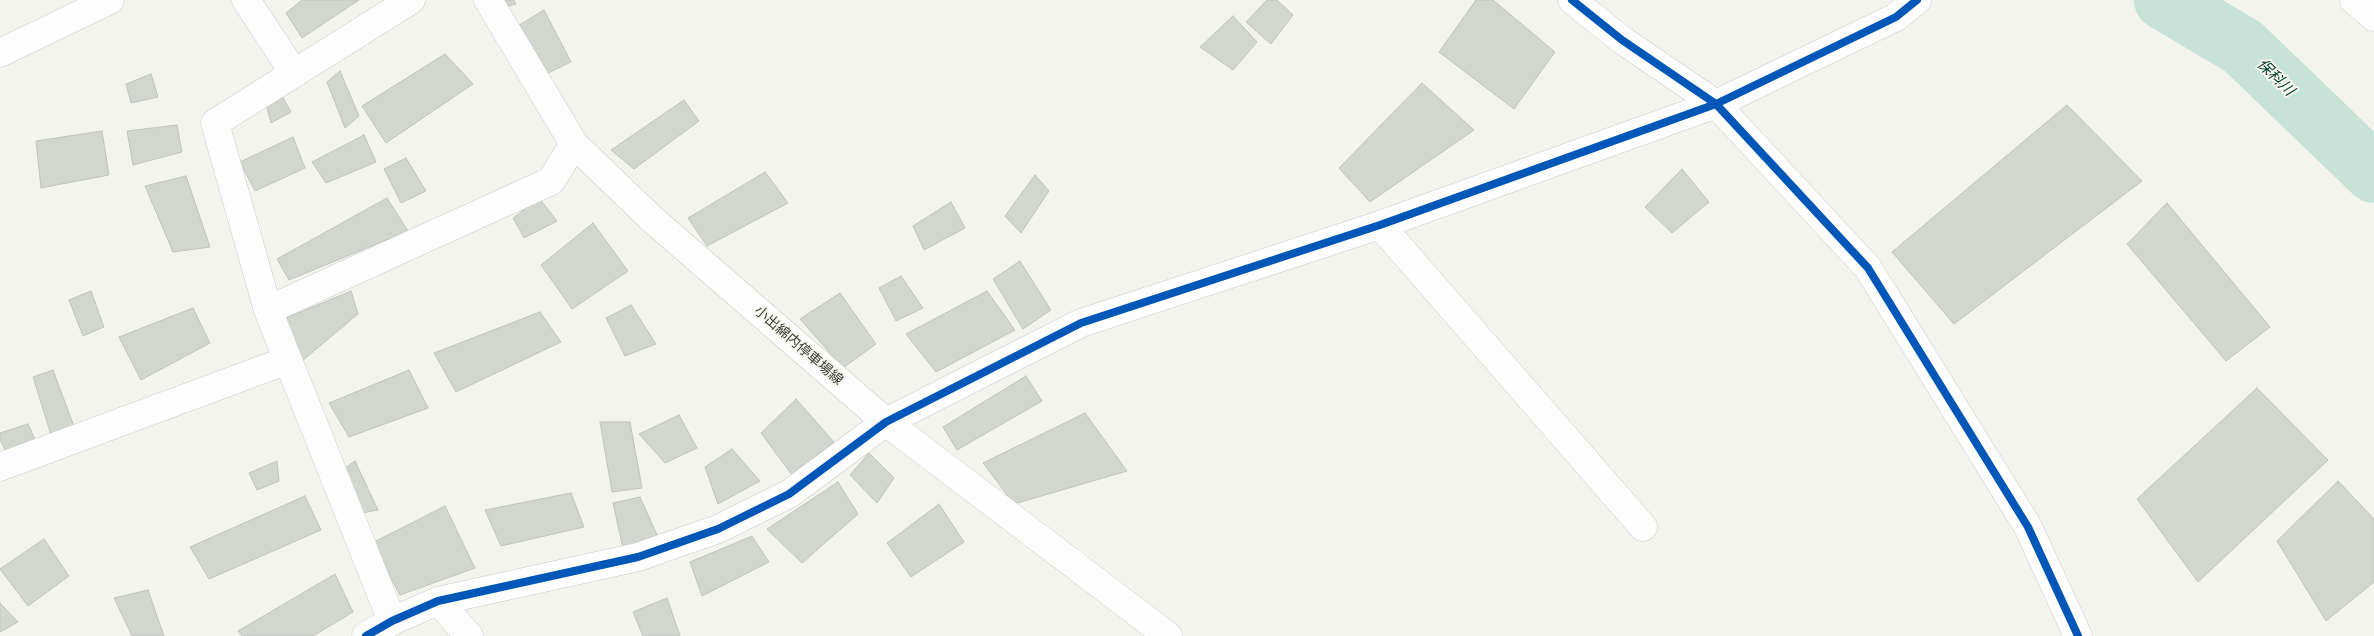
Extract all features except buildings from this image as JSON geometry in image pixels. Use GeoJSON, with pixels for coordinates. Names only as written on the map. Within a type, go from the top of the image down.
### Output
{"type":"FeatureCollection","features":[{"type":"Feature","properties":{"kind":"street"},"geometry":{"type":"LineString","coordinates":[[0,53],[110,0]]}},
{"type":"Feature","properties":{"kind":"street"},"geometry":{"type":"LineString","coordinates":[[246,0],[294,73]]}},
{"type":"Feature","properties":{"kind":"street"},"geometry":{"type":"LineString","coordinates":[[392,621],[268,310],[215,123],[411,0]]}},
{"type":"Feature","properties":{"kind":"street","name":"小出綿内停車場線"},"geometry":{"type":"LineString","coordinates":[[488,0],[574,144],[653,220],[886,422],[1168,636]]}},
{"type":"Feature","properties":{"kind":"street"},"geometry":{"type":"LineString","coordinates":[[1572,0],[1622,40],[1716,104],[1868,268],[2028,527],[2078,636]]}},
{"type":"Feature","properties":{"kind":"street"},"geometry":{"type":"LineString","coordinates":[[366,636],[392,621],[438,601],[638,557],[718,529],[789,494],[886,422],[1081,323],[1380,225],[1716,104],[1896,17],[1917,0]]}},
{"type":"Feature","properties":{"kind":"street"},"geometry":{"type":"LineString","coordinates":[[2354,0],[2374,17]]}},
{"type":"Feature","properties":{"kind":"street"},"geometry":{"type":"LineString","coordinates":[[268,310],[551,181],[574,144]]}},
{"type":"Feature","properties":{"kind":"street"},"geometry":{"type":"LineString","coordinates":[[1380,225],[1644,527]]}},
{"type":"Feature","properties":{"kind":"street"},"geometry":{"type":"LineString","coordinates":[[0,467],[288,360]]}},
{"type":"Feature","properties":{"kind":"street"},"geometry":{"type":"LineString","coordinates":[[438,601],[469,636]]}},
{"type":"Feature","properties":{"kind":"waterway","name":"保科川"},"geometry":{"type":"LineString","coordinates":[[2164,0],[2243,47],[2374,173]]}},
{"type":"Feature","properties":{"kind":"cycle path"},"geometry":{"type":"LineString","coordinates":[[1572,0],[1622,40],[1716,104],[1868,268],[2028,527],[2078,636]]}},
{"type":"Feature","properties":{"kind":"cycle path"},"geometry":{"type":"LineString","coordinates":[[366,636],[392,621],[438,601],[638,557],[718,529],[789,494],[886,422],[1081,323],[1380,225],[1716,104],[1896,17],[1917,0]]}}]}
